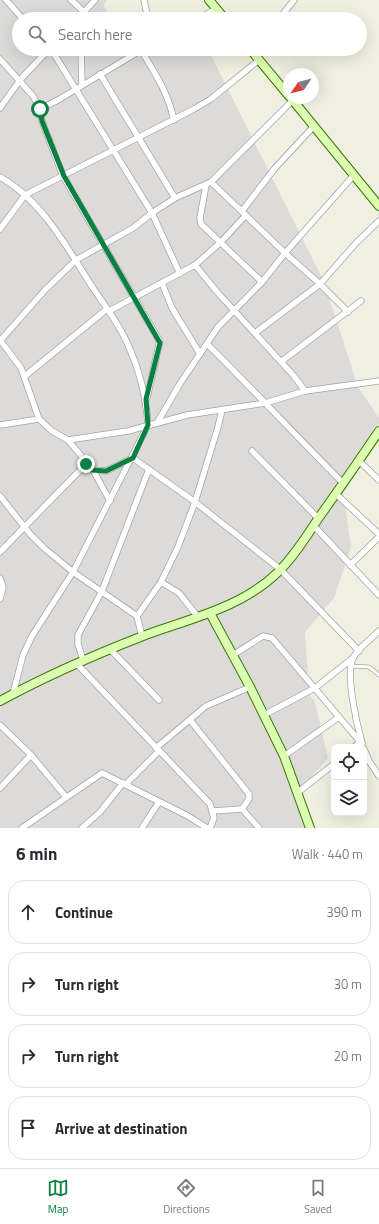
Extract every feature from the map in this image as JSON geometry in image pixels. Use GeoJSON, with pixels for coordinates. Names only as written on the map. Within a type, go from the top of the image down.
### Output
{"type":"FeatureCollection","features":[{"type":"Feature","properties":{"kind":"main road"},"geometry":{"type":"LineString","coordinates":[[209,0],[219,12]]}},
{"type":"Feature","properties":{"kind":"main road"},"geometry":{"type":"LineString","coordinates":[[256,56],[283,88]]}},
{"type":"Feature","properties":{"kind":"main road"},"geometry":{"type":"LineString","coordinates":[[296,104],[379,206]]}},
{"type":"Feature","properties":{"kind":"main road"},"geometry":{"type":"LineString","coordinates":[[0,701],[44,677],[110,649],[198,616],[210,613],[249,594],[280,569],[314,526],[318,518],[379,431]]}},
{"type":"Feature","properties":{"kind":"main road"},"geometry":{"type":"LineString","coordinates":[[210,613],[250,687],[284,756],[310,828]]}},
{"type":"Feature","properties":{"kind":"street"},"geometry":{"type":"LineString","coordinates":[[6,0],[17,12]]}},
{"type":"Feature","properties":{"kind":"street"},"geometry":{"type":"LineString","coordinates":[[71,0],[84,12],[95,0]]}},
{"type":"Feature","properties":{"kind":"street"},"geometry":{"type":"LineString","coordinates":[[144,0],[147,12]]}},
{"type":"Feature","properties":{"kind":"street"},"geometry":{"type":"LineString","coordinates":[[285,12],[294,0]]}},
{"type":"Feature","properties":{"kind":"street"},"geometry":{"type":"LineString","coordinates":[[211,12],[216,9]]}},
{"type":"Feature","properties":{"kind":"street"},"geometry":{"type":"LineString","coordinates":[[0,108],[20,80],[43,56]]}},
{"type":"Feature","properties":{"kind":"street"},"geometry":{"type":"LineString","coordinates":[[55,56],[98,122],[112,150],[152,213],[180,274]]}},
{"type":"Feature","properties":{"kind":"street"},"geometry":{"type":"LineString","coordinates":[[81,56],[82,85]]}},
{"type":"Feature","properties":{"kind":"street"},"geometry":{"type":"LineString","coordinates":[[40,109],[132,56]]}},
{"type":"Feature","properties":{"kind":"street"},"geometry":{"type":"LineString","coordinates":[[145,56],[171,104],[174,120]]}},
{"type":"Feature","properties":{"kind":"street"},"geometry":{"type":"LineString","coordinates":[[0,59],[33,96],[40,109],[42,121],[64,176],[135,297],[160,343],[146,399]]}},
{"type":"Feature","properties":{"kind":"street"},"geometry":{"type":"LineString","coordinates":[[0,229],[25,195],[64,176],[138,136],[174,120],[211,99],[259,60]]}},
{"type":"Feature","properties":{"kind":"street"},"geometry":{"type":"LineString","coordinates":[[100,74],[175,198]]}},
{"type":"Feature","properties":{"kind":"street"},"geometry":{"type":"LineString","coordinates":[[110,501],[92,470],[68,440],[52,431],[39,419],[25,376],[21,368],[0,340],[45,290],[76,260],[132,228],[175,198],[209,184],[285,104]]}},
{"type":"Feature","properties":{"kind":"street"},"geometry":{"type":"LineString","coordinates":[[242,211],[275,168],[314,126]]}},
{"type":"Feature","properties":{"kind":"street"},"geometry":{"type":"LineString","coordinates":[[157,423],[218,327],[262,282],[285,253],[354,175]]}},
{"type":"Feature","properties":{"kind":"street"},"geometry":{"type":"LineString","coordinates":[[0,177],[11,183],[25,195],[43,214],[76,260],[108,310],[128,344],[139,373],[146,399],[148,425],[133,458],[73,572],[32,636],[23,655],[13,694]]}},
{"type":"Feature","properties":{"kind":"street"},"geometry":{"type":"LineString","coordinates":[[209,184],[242,211],[348,312]]}},
{"type":"Feature","properties":{"kind":"street"},"geometry":{"type":"LineString","coordinates":[[209,184],[200,218],[205,228],[262,282]]}},
{"type":"Feature","properties":{"kind":"street"},"geometry":{"type":"LineString","coordinates":[[25,376],[108,310],[195,265],[221,242],[246,216]]}},
{"type":"Feature","properties":{"kind":"street"},"geometry":{"type":"LineString","coordinates":[[254,333],[320,284],[356,242],[379,221]]}},
{"type":"Feature","properties":{"kind":"street"},"geometry":{"type":"LineString","coordinates":[[195,265],[254,333],[282,361],[305,391]]}},
{"type":"Feature","properties":{"kind":"street"},"geometry":{"type":"LineString","coordinates":[[162,283],[172,308],[200,354]]}},
{"type":"Feature","properties":{"kind":"street"},"geometry":{"type":"LineString","coordinates":[[282,361],[361,301]]}},
{"type":"Feature","properties":{"kind":"street"},"geometry":{"type":"LineString","coordinates":[[207,344],[265,402],[298,439],[343,483]]}},
{"type":"Feature","properties":{"kind":"street"},"geometry":{"type":"LineString","coordinates":[[68,440],[114,434],[187,415],[265,402],[305,391],[379,381]]}},
{"type":"Feature","properties":{"kind":"street"},"geometry":{"type":"LineString","coordinates":[[137,616],[161,582],[178,547],[195,502],[222,410]]}},
{"type":"Feature","properties":{"kind":"street"},"geometry":{"type":"LineString","coordinates":[[0,425],[39,419]]}},
{"type":"Feature","properties":{"kind":"street"},"geometry":{"type":"LineString","coordinates":[[252,451],[318,518]]}},
{"type":"Feature","properties":{"kind":"street"},"geometry":{"type":"LineString","coordinates":[[133,458],[195,502],[280,569],[359,651]]}},
{"type":"Feature","properties":{"kind":"street"},"geometry":{"type":"LineString","coordinates":[[92,470],[106,471],[133,458]]}},
{"type":"Feature","properties":{"kind":"street"},"geometry":{"type":"LineString","coordinates":[[359,461],[379,480]]}},
{"type":"Feature","properties":{"kind":"street"},"geometry":{"type":"LineString","coordinates":[[0,552],[86,464]]}},
{"type":"Feature","properties":{"kind":"street"},"geometry":{"type":"LineString","coordinates":[[149,469],[102,591],[78,635],[80,662],[158,750],[210,804],[214,818],[210,828]]}},
{"type":"Feature","properties":{"kind":"street"},"geometry":{"type":"LineString","coordinates":[[336,494],[379,534]]}},
{"type":"Feature","properties":{"kind":"street"},"geometry":{"type":"LineString","coordinates":[[0,496],[25,528],[44,548],[73,572],[137,616],[142,637]]}},
{"type":"Feature","properties":{"kind":"street"},"geometry":{"type":"LineString","coordinates":[[314,526],[379,595]]}},
{"type":"Feature","properties":{"kind":"street"},"geometry":{"type":"LineString","coordinates":[[350,565],[379,537]]}},
{"type":"Feature","properties":{"kind":"street"},"geometry":{"type":"LineString","coordinates":[[0,578],[3,587],[0,599]]}},
{"type":"Feature","properties":{"kind":"street"},"geometry":{"type":"LineString","coordinates":[[161,582],[179,593],[198,616]]}},
{"type":"Feature","properties":{"kind":"street"},"geometry":{"type":"LineString","coordinates":[[264,715],[315,688],[353,658],[379,631]]}},
{"type":"Feature","properties":{"kind":"street"},"geometry":{"type":"LineString","coordinates":[[233,655],[263,636],[267,636],[277,643],[360,744]]}},
{"type":"Feature","properties":{"kind":"street"},"geometry":{"type":"LineString","coordinates":[[110,649],[159,700]]}},
{"type":"Feature","properties":{"kind":"street"},"geometry":{"type":"LineString","coordinates":[[353,658],[351,683],[356,723],[361,744]]}},
{"type":"Feature","properties":{"kind":"street"},"geometry":{"type":"LineString","coordinates":[[82,828],[100,812],[124,784],[158,750],[190,720],[210,704],[250,687]]}},
{"type":"Feature","properties":{"kind":"street"},"geometry":{"type":"LineString","coordinates":[[284,756],[339,717]]}},
{"type":"Feature","properties":{"kind":"street"},"geometry":{"type":"LineString","coordinates":[[190,720],[249,794],[249,799],[242,809]]}},
{"type":"Feature","properties":{"kind":"street"},"geometry":{"type":"LineString","coordinates":[[0,725],[31,755],[66,797]]}},
{"type":"Feature","properties":{"kind":"street"},"geometry":{"type":"LineString","coordinates":[[0,788],[31,755]]}},
{"type":"Feature","properties":{"kind":"street"},"geometry":{"type":"LineString","coordinates":[[367,757],[379,776]]}},
{"type":"Feature","properties":{"kind":"street"},"geometry":{"type":"LineString","coordinates":[[298,793],[331,766]]}},
{"type":"Feature","properties":{"kind":"street"},"geometry":{"type":"LineString","coordinates":[[23,828],[102,773],[207,828]]}},
{"type":"Feature","properties":{"kind":"street"},"geometry":{"type":"LineString","coordinates":[[142,828],[159,802]]}},
{"type":"Feature","properties":{"kind":"street"},"geometry":{"type":"LineString","coordinates":[[213,811],[242,809]]}},
{"type":"Feature","properties":{"kind":"street"},"geometry":{"type":"LineString","coordinates":[[242,809],[259,828]]}},
{"type":"Feature","properties":{"kind":"lane"},"geometry":{"type":"LineString","coordinates":[[352,666],[369,667],[379,675]]}},
{"type":"Feature","properties":{"kind":"shaded area"},"geometry":{"type":"Polygon","coordinates":[[[0,0],[107,0],[104,6],[108,12],[12,12],[12,56],[211,56],[324,282],[358,387],[379,418],[379,424],[373,428],[371,443],[341,477],[351,547],[334,598],[305,632],[309,694],[315,702],[328,758],[299,792],[316,828],[0,828],[0,0]]]}},
{"type":"Feature","properties":{"kind":"route"},"geometry":{"type":"LineString","coordinates":[[40,109],[42,121],[64,176],[135,297],[160,343],[155,358],[146,399],[148,425],[133,458],[106,471],[98,472],[92,470],[86,464]]}}]}
